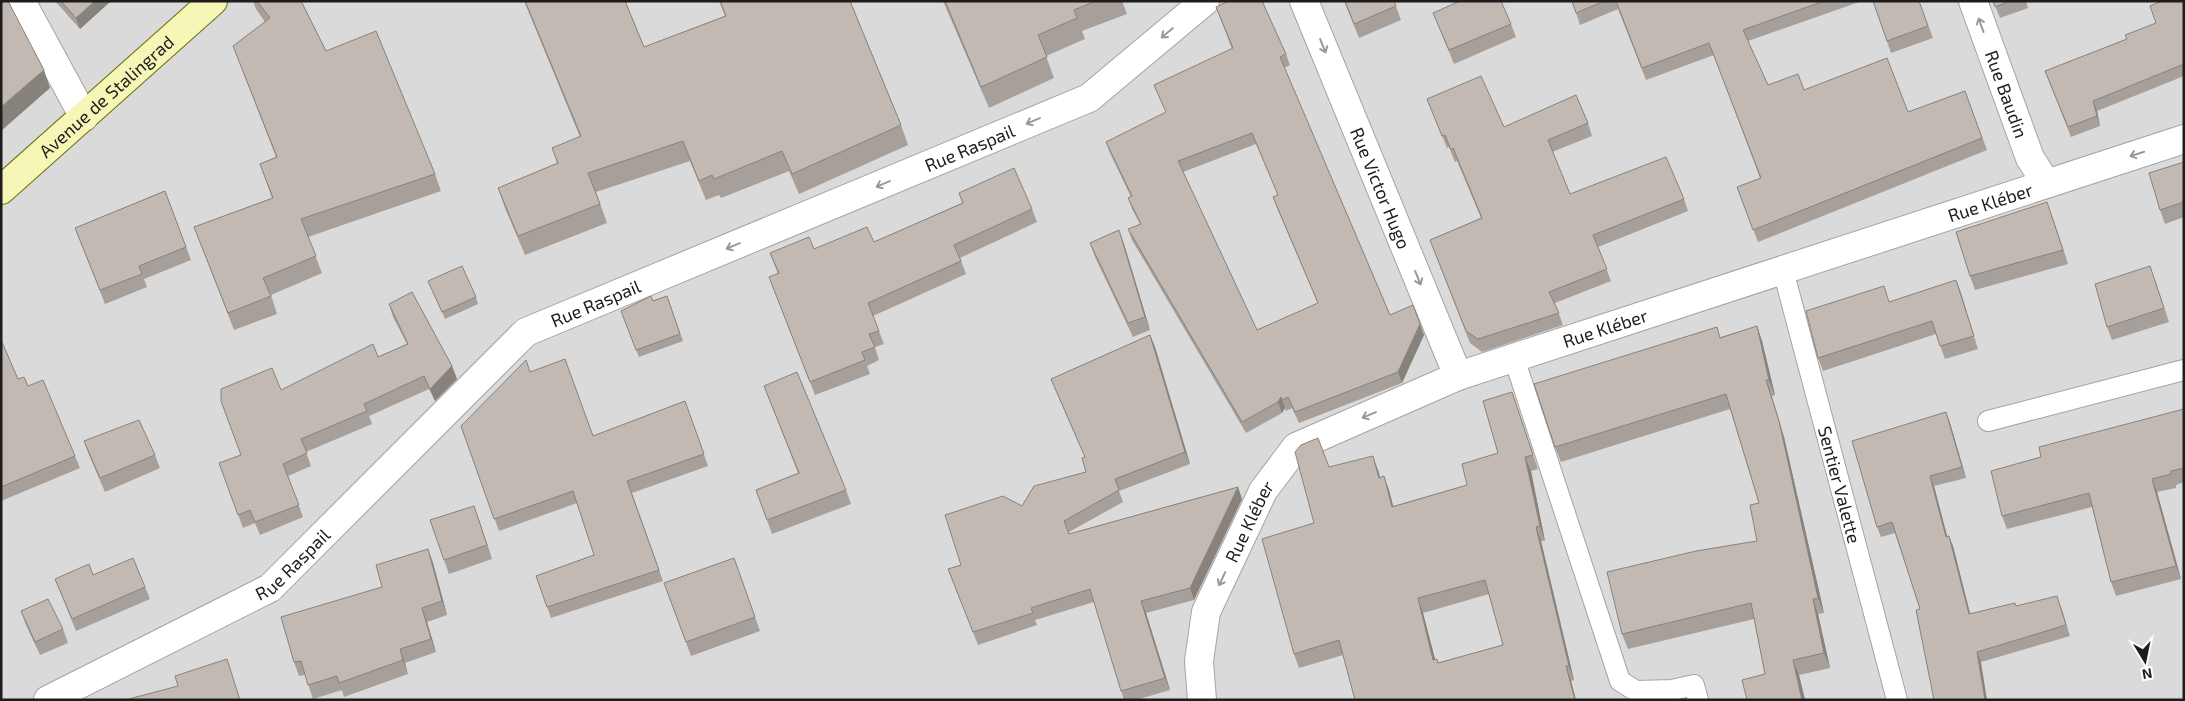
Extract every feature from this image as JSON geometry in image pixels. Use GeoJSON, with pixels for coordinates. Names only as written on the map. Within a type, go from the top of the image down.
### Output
{"type":"FeatureCollection","features":[{"type":"Feature","properties":{"kind":"main road","name":"Avenue de Stalingrad"},"geometry":{"type":"LineString","coordinates":[[1,190],[212,1]]}},
{"type":"Feature","properties":{"kind":"street"},"geometry":{"type":"LineString","coordinates":[[21,1],[84,117]]}},
{"type":"Feature","properties":{"kind":"street","name":"Rue Raspail"},"geometry":{"type":"LineString","coordinates":[[48,700],[270,588],[526,332],[1089,98],[1204,1]]}},
{"type":"Feature","properties":{"kind":"street","name":"Rue Victor Hugo"},"geometry":{"type":"LineString","coordinates":[[1304,1],[1458,376]]}},
{"type":"Feature","properties":{"kind":"street","name":"Rue Baudin"},"geometry":{"type":"LineString","coordinates":[[1973,1],[2030,158],[2046,183]]}},
{"type":"Feature","properties":{"kind":"street","name":"Rue Kléber"},"geometry":{"type":"LineString","coordinates":[[1202,700],[1199,661],[1206,612],[1263,491],[1296,447],[1458,376],[2184,139]]}},
{"type":"Feature","properties":{"kind":"lane","name":"Sentier Valette"},"geometry":{"type":"LineString","coordinates":[[1784,270],[1897,700]]}},
{"type":"Feature","properties":{"kind":"lane"},"geometry":{"type":"LineString","coordinates":[[1514,358],[1620,681],[1636,691],[1672,690],[1694,685],[1698,700]]}},
{"type":"Feature","properties":{"kind":"lane"},"geometry":{"type":"LineString","coordinates":[[1988,421],[2184,370]]}},
{"type":"Feature","properties":{"kind":"shaded area"},"geometry":{"type":"Polygon","coordinates":[[[1,1],[2184,1],[2184,700],[1,700],[1,1]]]}},
{"type":"Feature","properties":{"kind":"building"},"geometry":{"type":"Polygon","coordinates":[[[1,1],[8,1],[44,70],[1,107],[1,1]]]}},
{"type":"Feature","properties":{"kind":"building"},"geometry":{"type":"Polygon","coordinates":[[[61,1],[95,1],[76,18],[61,1]]]}},
{"type":"Feature","properties":{"kind":"building"},"geometry":{"type":"Polygon","coordinates":[[[257,1],[301,1],[326,51],[376,31],[435,174],[301,219],[316,256],[263,278],[271,296],[228,313],[194,227],[273,198],[260,164],[277,157],[233,46],[270,18],[257,1]]]}},
{"type":"Feature","properties":{"kind":"building"},"geometry":{"type":"Polygon","coordinates":[[[525,1],[625,1],[644,47],[726,16],[720,1],[850,1],[901,125],[792,174],[782,151],[714,179],[712,175],[699,181],[683,141],[588,173],[600,204],[518,236],[498,188],[558,163],[552,148],[581,136],[525,1]]]}},
{"type":"Feature","properties":{"kind":"building"},"geometry":{"type":"Polygon","coordinates":[[[945,1],[1096,1],[1074,10],[1077,18],[1038,35],[1047,57],[981,87],[945,1]]]}},
{"type":"Feature","properties":{"kind":"building"},"geometry":{"type":"Polygon","coordinates":[[[1229,1],[1262,1],[1286,54],[1280,57],[1390,315],[1413,305],[1420,324],[1398,372],[1295,412],[1288,397],[1282,400],[1281,397],[1278,402],[1242,422],[1128,229],[1141,224],[1128,198],[1132,196],[1106,142],[1166,112],[1154,85],[1233,48],[1216,7],[1229,1]],[[1252,133],[1178,161],[1257,330],[1318,303],[1273,197],[1278,195],[1252,133]]]}},
{"type":"Feature","properties":{"kind":"building"},"geometry":{"type":"Polygon","coordinates":[[[1345,1],[1394,1],[1396,6],[1354,24],[1345,1]]]}},
{"type":"Feature","properties":{"kind":"building"},"geometry":{"type":"Polygon","coordinates":[[[1460,1],[1501,1],[1511,24],[1449,50],[1433,13],[1460,1]]]}},
{"type":"Feature","properties":{"kind":"building"},"geometry":{"type":"Polygon","coordinates":[[[1572,1],[1604,1],[1576,13],[1572,1]]]}},
{"type":"Feature","properties":{"kind":"building"},"geometry":{"type":"Polygon","coordinates":[[[1616,1],[1824,1],[1743,30],[1768,85],[1798,74],[1804,90],[1887,58],[1908,112],[1965,91],[1982,138],[1753,230],[1737,187],[1761,178],[1709,43],[1642,68],[1616,1]]]}},
{"type":"Feature","properties":{"kind":"building"},"geometry":{"type":"Polygon","coordinates":[[[1873,1],[1919,1],[1928,26],[1887,41],[1873,1]]]}},
{"type":"Feature","properties":{"kind":"building"},"geometry":{"type":"Polygon","coordinates":[[[1993,1],[2010,1],[1995,7],[1993,1]]]}},
{"type":"Feature","properties":{"kind":"building"},"geometry":{"type":"Polygon","coordinates":[[[2162,1],[2184,1],[2184,64],[2093,101],[2097,116],[2068,127],[2045,71],[2127,39],[2125,35],[2156,23],[2150,6],[2162,1]]]}},
{"type":"Feature","properties":{"kind":"building"},"geometry":{"type":"Polygon","coordinates":[[[1481,76],[1504,127],[1576,95],[1588,123],[1548,140],[1570,194],[1666,157],[1684,199],[1593,235],[1607,269],[1549,292],[1559,313],[1478,339],[1466,331],[1430,240],[1482,218],[1453,148],[1451,150],[1445,135],[1442,136],[1427,99],[1481,76]]]}},
{"type":"Feature","properties":{"kind":"building"},"geometry":{"type":"Polygon","coordinates":[[[2184,162],[2184,202],[2160,210],[2149,173],[2184,162]]]}},
{"type":"Feature","properties":{"kind":"building"},"geometry":{"type":"Polygon","coordinates":[[[1014,168],[1032,209],[954,245],[961,261],[868,303],[879,331],[869,334],[875,347],[862,352],[865,360],[810,382],[769,277],[779,273],[770,253],[809,237],[814,249],[867,227],[874,242],[963,203],[959,193],[1014,168]]]}},
{"type":"Feature","properties":{"kind":"building"},"geometry":{"type":"Polygon","coordinates":[[[165,191],[186,247],[139,266],[142,274],[100,290],[75,228],[165,191]]]}},
{"type":"Feature","properties":{"kind":"building"},"geometry":{"type":"Polygon","coordinates":[[[2047,202],[2063,250],[1970,276],[1956,232],[2047,202]]]}},
{"type":"Feature","properties":{"kind":"building"},"geometry":{"type":"Polygon","coordinates":[[[1119,230],[1145,317],[1128,323],[1090,243],[1119,230]]]}},
{"type":"Feature","properties":{"kind":"building"},"geometry":{"type":"Polygon","coordinates":[[[462,266],[476,297],[442,312],[428,281],[462,266]]]}},
{"type":"Feature","properties":{"kind":"building"},"geometry":{"type":"Polygon","coordinates":[[[2150,266],[2164,308],[2107,327],[2095,284],[2150,266]]]}},
{"type":"Feature","properties":{"kind":"building"},"geometry":{"type":"Polygon","coordinates":[[[1956,280],[1974,336],[1940,346],[1932,321],[1818,358],[1806,311],[1884,286],[1889,302],[1956,280]]]}},
{"type":"Feature","properties":{"kind":"building"},"geometry":{"type":"Polygon","coordinates":[[[412,292],[452,366],[430,389],[424,376],[364,404],[367,411],[301,439],[307,453],[283,464],[299,505],[255,522],[250,510],[238,515],[219,463],[241,455],[221,401],[221,389],[272,368],[281,390],[373,344],[378,357],[408,344],[389,304],[412,292]]]}},
{"type":"Feature","properties":{"kind":"building"},"geometry":{"type":"Polygon","coordinates":[[[651,296],[653,301],[667,296],[680,334],[636,350],[621,311],[651,296]]]}},
{"type":"Feature","properties":{"kind":"building"},"geometry":{"type":"Polygon","coordinates":[[[1757,326],[1769,380],[1766,380],[1779,421],[1818,598],[1813,599],[1824,653],[1793,660],[1802,700],[1747,700],[1742,680],[1765,674],[1751,603],[1622,634],[1607,572],[1696,551],[1757,541],[1750,505],[1759,503],[1726,394],[1555,447],[1534,384],[1717,327],[1720,338],[1757,326]]]}},
{"type":"Feature","properties":{"kind":"building"},"geometry":{"type":"Polygon","coordinates":[[[1150,335],[1185,452],[1115,479],[1119,490],[1064,521],[1069,534],[1238,487],[1190,588],[1141,601],[1165,678],[1121,691],[1090,589],[1031,608],[1033,613],[973,632],[948,569],[961,565],[945,515],[1003,496],[1022,506],[1034,486],[1086,472],[1082,458],[1085,457],[1051,379],[1150,335]]]}},
{"type":"Feature","properties":{"kind":"building"},"geometry":{"type":"Polygon","coordinates":[[[1,340],[18,379],[24,377],[28,386],[43,380],[75,456],[1,487],[1,340]]]}},
{"type":"Feature","properties":{"kind":"building"},"geometry":{"type":"Polygon","coordinates":[[[565,359],[593,436],[685,401],[704,454],[627,481],[659,570],[547,607],[536,576],[594,555],[573,491],[494,519],[461,426],[526,360],[530,372],[565,359]]]}},
{"type":"Feature","properties":{"kind":"building"},"geometry":{"type":"Polygon","coordinates":[[[797,372],[846,490],[767,520],[756,490],[799,473],[764,386],[797,372]]]}},
{"type":"Feature","properties":{"kind":"building"},"geometry":{"type":"Polygon","coordinates":[[[1512,392],[1533,455],[1525,457],[1540,526],[1536,527],[1569,666],[1566,666],[1575,700],[1355,700],[1339,640],[1294,654],[1262,539],[1314,523],[1295,452],[1301,445],[1318,438],[1329,467],[1373,456],[1379,478],[1384,476],[1392,507],[1467,485],[1462,464],[1498,453],[1483,401],[1512,392]],[[1485,580],[1418,598],[1433,660],[1437,659],[1438,663],[1503,645],[1485,580]]]}},
{"type":"Feature","properties":{"kind":"building"},"geometry":{"type":"Polygon","coordinates":[[[2184,409],[2184,468],[2152,479],[2176,566],[2111,582],[2089,493],[2002,516],[1991,471],[2041,457],[2039,447],[2184,409]]]}},
{"type":"Feature","properties":{"kind":"building"},"geometry":{"type":"Polygon","coordinates":[[[1946,412],[1962,467],[1930,476],[1946,537],[1949,536],[1969,614],[2015,603],[2016,606],[2057,596],[2066,625],[1977,652],[1985,700],[1934,700],[1916,610],[1920,609],[1892,522],[1877,527],[1852,441],[1946,412]]]}},
{"type":"Feature","properties":{"kind":"building"},"geometry":{"type":"Polygon","coordinates":[[[139,420],[155,455],[100,478],[84,441],[139,420]]]}},
{"type":"Feature","properties":{"kind":"building"},"geometry":{"type":"Polygon","coordinates":[[[474,506],[487,545],[444,560],[430,520],[474,506]]]}},
{"type":"Feature","properties":{"kind":"building"},"geometry":{"type":"Polygon","coordinates":[[[428,549],[442,601],[422,608],[431,639],[400,649],[403,660],[339,683],[337,676],[308,685],[301,661],[294,662],[281,617],[382,587],[376,565],[428,549]]]}},
{"type":"Feature","properties":{"kind":"building"},"geometry":{"type":"Polygon","coordinates":[[[133,558],[145,587],[72,619],[55,579],[89,564],[93,575],[133,558]]]}},
{"type":"Feature","properties":{"kind":"building"},"geometry":{"type":"Polygon","coordinates":[[[734,558],[755,617],[686,642],[664,583],[734,558]]]}},
{"type":"Feature","properties":{"kind":"building"},"geometry":{"type":"Polygon","coordinates":[[[48,599],[63,629],[35,642],[21,611],[48,599]]]}},
{"type":"Feature","properties":{"kind":"building"},"geometry":{"type":"Polygon","coordinates":[[[227,659],[240,700],[125,700],[178,686],[175,676],[227,659]]]}}]}
